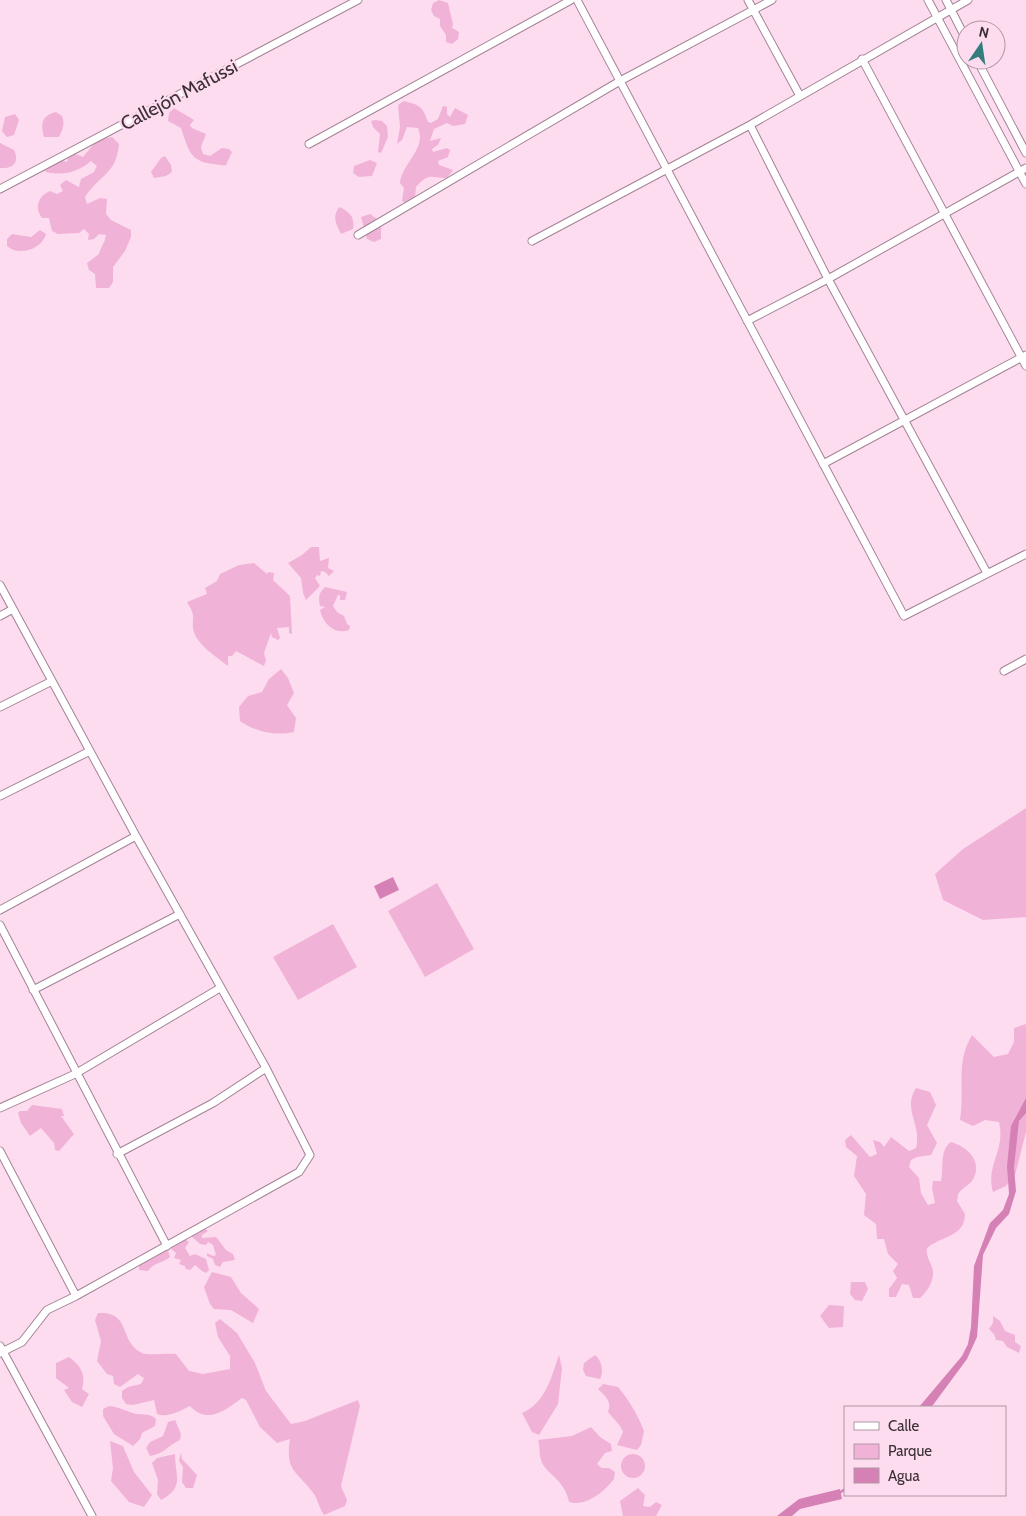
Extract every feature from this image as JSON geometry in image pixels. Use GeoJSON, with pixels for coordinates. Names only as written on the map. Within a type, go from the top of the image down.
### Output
{"type":"FeatureCollection","features":[{"type":"Feature","properties":{"kind":"street","name":"Callejón Mafussi"},"geometry":{"type":"LineString","coordinates":[[0,189],[358,0]]}},
{"type":"Feature","properties":{"kind":"street"},"geometry":{"type":"LineString","coordinates":[[309,144],[572,0]]}},
{"type":"Feature","properties":{"kind":"street"},"geometry":{"type":"LineString","coordinates":[[577,0],[904,616],[1026,554]]}},
{"type":"Feature","properties":{"kind":"street"},"geometry":{"type":"LineString","coordinates":[[748,0],[800,96]]}},
{"type":"Feature","properties":{"kind":"street"},"geometry":{"type":"LineString","coordinates":[[358,234],[620,81],[772,0]]}},
{"type":"Feature","properties":{"kind":"street"},"geometry":{"type":"LineString","coordinates":[[928,0],[1023,170],[1026,184]]}},
{"type":"Feature","properties":{"kind":"street"},"geometry":{"type":"LineString","coordinates":[[946,0],[956,20]]}},
{"type":"Feature","properties":{"kind":"street"},"geometry":{"type":"LineString","coordinates":[[532,241],[750,125],[968,0]]}},
{"type":"Feature","properties":{"kind":"street"},"geometry":{"type":"LineString","coordinates":[[862,60],[944,213],[1024,356],[1026,366]]}},
{"type":"Feature","properties":{"kind":"street"},"geometry":{"type":"LineString","coordinates":[[982,70],[1026,154]]}},
{"type":"Feature","properties":{"kind":"street"},"geometry":{"type":"LineString","coordinates":[[750,125],[828,278],[987,573]]}},
{"type":"Feature","properties":{"kind":"street"},"geometry":{"type":"LineString","coordinates":[[747,320],[828,278],[1023,170]]}},
{"type":"Feature","properties":{"kind":"street"},"geometry":{"type":"LineString","coordinates":[[823,464],[1024,356]]}},
{"type":"Feature","properties":{"kind":"street"},"geometry":{"type":"LineString","coordinates":[[0,585],[136,836],[266,1068],[310,1155],[299,1172],[76,1296],[47,1310],[22,1342],[1,1350],[92,1516]]}},
{"type":"Feature","properties":{"kind":"street"},"geometry":{"type":"LineString","coordinates":[[0,616],[13,609]]}},
{"type":"Feature","properties":{"kind":"street"},"geometry":{"type":"LineString","coordinates":[[1004,671],[1026,659]]}},
{"type":"Feature","properties":{"kind":"street"},"geometry":{"type":"LineString","coordinates":[[0,707],[52,681]]}},
{"type":"Feature","properties":{"kind":"street"},"geometry":{"type":"LineString","coordinates":[[0,796],[90,750]]}},
{"type":"Feature","properties":{"kind":"street"},"geometry":{"type":"LineString","coordinates":[[0,910],[136,836]]}},
{"type":"Feature","properties":{"kind":"street"},"geometry":{"type":"LineString","coordinates":[[33,990],[180,914]]}},
{"type":"Feature","properties":{"kind":"street"},"geometry":{"type":"LineString","coordinates":[[0,925],[117,1154],[167,1246]]}},
{"type":"Feature","properties":{"kind":"street"},"geometry":{"type":"LineString","coordinates":[[0,1108],[76,1074],[220,988]]}},
{"type":"Feature","properties":{"kind":"street"},"geometry":{"type":"LineString","coordinates":[[117,1154],[213,1103],[266,1068]]}},
{"type":"Feature","properties":{"kind":"street"},"geometry":{"type":"LineString","coordinates":[[0,1151],[76,1296]]}},
{"type":"Feature","properties":{"kind":"green space"},"geometry":{"type":"Polygon","coordinates":[[[439,0],[448,3],[453,24],[452,28],[459,32],[458,39],[452,44],[446,42],[446,35],[440,26],[440,19],[434,16],[431,10],[433,3],[439,0]]]}},
{"type":"Feature","properties":{"kind":"green space"},"geometry":{"type":"Polygon","coordinates":[[[404,101],[420,107],[428,122],[431,123],[438,119],[443,106],[447,107],[447,114],[450,117],[455,108],[468,115],[465,124],[453,126],[447,123],[434,129],[430,141],[441,138],[438,145],[432,149],[433,152],[447,148],[450,150],[448,157],[438,161],[439,165],[453,170],[447,178],[428,177],[425,179],[416,187],[415,198],[408,204],[402,201],[404,188],[400,183],[405,169],[417,149],[420,136],[418,128],[407,127],[402,140],[397,144],[400,127],[398,105],[404,101]]]}},
{"type":"Feature","properties":{"kind":"green space"},"geometry":{"type":"Polygon","coordinates":[[[174,108],[194,120],[190,125],[192,128],[206,134],[201,147],[203,154],[210,156],[222,148],[229,149],[232,152],[226,165],[206,163],[194,157],[188,148],[181,128],[168,121],[169,113],[174,108]]]}},
{"type":"Feature","properties":{"kind":"green space"},"geometry":{"type":"Polygon","coordinates":[[[56,112],[63,119],[63,126],[59,137],[44,137],[43,121],[48,115],[56,112]]]}},
{"type":"Feature","properties":{"kind":"green space"},"geometry":{"type":"Polygon","coordinates":[[[15,114],[19,120],[14,135],[7,137],[2,131],[5,117],[15,114]]]}},
{"type":"Feature","properties":{"kind":"green space"},"geometry":{"type":"Polygon","coordinates":[[[371,121],[382,121],[387,126],[388,137],[381,153],[378,152],[380,134],[373,127],[371,121]]]}},
{"type":"Feature","properties":{"kind":"green space"},"geometry":{"type":"Polygon","coordinates":[[[112,137],[119,144],[115,162],[85,197],[87,204],[100,198],[107,199],[106,214],[111,220],[131,230],[131,237],[125,251],[113,267],[113,282],[109,288],[96,288],[95,274],[89,270],[87,263],[99,254],[106,235],[99,234],[94,239],[88,240],[89,234],[84,229],[79,233],[58,234],[52,231],[49,218],[42,218],[38,210],[38,203],[50,191],[57,194],[63,191],[60,185],[66,180],[79,187],[81,179],[94,172],[97,166],[91,161],[81,168],[59,174],[46,172],[42,166],[46,160],[54,158],[67,162],[69,155],[76,154],[83,157],[97,140],[112,137]]]}},
{"type":"Feature","properties":{"kind":"green space"},"geometry":{"type":"Polygon","coordinates":[[[0,143],[14,150],[16,161],[12,166],[0,168],[0,143]]]}},
{"type":"Feature","properties":{"kind":"green space"},"geometry":{"type":"Polygon","coordinates":[[[165,156],[171,165],[172,172],[166,176],[154,178],[151,172],[161,158],[165,156]]]}},
{"type":"Feature","properties":{"kind":"green space"},"geometry":{"type":"Polygon","coordinates":[[[370,160],[377,163],[372,176],[359,177],[353,173],[354,166],[370,160]]]}},
{"type":"Feature","properties":{"kind":"green space"},"geometry":{"type":"Polygon","coordinates":[[[339,207],[349,213],[353,221],[353,229],[341,234],[335,217],[339,207]]]}},
{"type":"Feature","properties":{"kind":"green space"},"geometry":{"type":"Polygon","coordinates":[[[370,214],[381,222],[381,239],[374,242],[367,239],[361,217],[370,214]]]}},
{"type":"Feature","properties":{"kind":"green space"},"geometry":{"type":"Polygon","coordinates":[[[40,230],[46,234],[44,239],[30,250],[18,251],[7,246],[7,239],[12,234],[31,237],[40,230]]]}},
{"type":"Feature","properties":{"kind":"green space"},"geometry":{"type":"Polygon","coordinates":[[[311,547],[319,547],[320,561],[329,558],[328,568],[334,571],[329,576],[321,571],[320,576],[317,575],[315,578],[320,586],[306,600],[301,578],[288,563],[311,547]]]}},
{"type":"Feature","properties":{"kind":"green space"},"geometry":{"type":"Polygon","coordinates":[[[254,563],[267,574],[268,572],[274,573],[273,580],[290,596],[292,634],[289,633],[289,627],[277,628],[280,638],[278,640],[272,637],[271,633],[264,653],[266,660],[264,666],[236,651],[232,656],[228,656],[228,666],[207,650],[198,639],[193,628],[193,613],[187,602],[207,594],[205,588],[217,581],[220,574],[239,565],[254,563]]]}},
{"type":"Feature","properties":{"kind":"green space"},"geometry":{"type":"Polygon","coordinates":[[[325,587],[347,592],[345,600],[340,600],[340,595],[338,595],[333,606],[337,612],[344,616],[347,624],[350,626],[349,630],[339,631],[330,627],[321,615],[320,610],[325,607],[320,606],[319,598],[320,593],[325,587]]]}},
{"type":"Feature","properties":{"kind":"green space"},"geometry":{"type":"Polygon","coordinates":[[[281,669],[288,678],[294,693],[287,705],[296,718],[294,732],[280,734],[266,732],[240,721],[239,707],[248,696],[262,692],[269,679],[281,669]]]}},
{"type":"Feature","properties":{"kind":"green space"},"geometry":{"type":"Polygon","coordinates":[[[1026,808],[1026,917],[983,920],[943,900],[935,874],[963,849],[1026,808]]]}},
{"type":"Feature","properties":{"kind":"green space"},"geometry":{"type":"Polygon","coordinates":[[[437,883],[474,949],[425,977],[388,911],[437,883]]]}},
{"type":"Feature","properties":{"kind":"green space"},"geometry":{"type":"Polygon","coordinates":[[[333,924],[357,967],[298,1000],[273,957],[333,924]]]}},
{"type":"Feature","properties":{"kind":"green space"},"geometry":{"type":"Polygon","coordinates":[[[1026,1024],[1026,1132],[1015,1175],[1006,1186],[993,1192],[991,1182],[1000,1141],[999,1122],[985,1120],[973,1126],[960,1120],[962,1066],[972,1035],[994,1057],[1008,1054],[1014,1042],[1014,1028],[1026,1024]]]}},
{"type":"Feature","properties":{"kind":"green space"},"geometry":{"type":"Polygon","coordinates":[[[916,1088],[930,1092],[936,1105],[927,1125],[937,1143],[931,1155],[911,1160],[909,1167],[919,1178],[921,1193],[928,1205],[935,1203],[932,1188],[933,1181],[941,1181],[943,1154],[947,1145],[951,1142],[963,1148],[972,1156],[976,1168],[972,1181],[958,1194],[957,1201],[965,1214],[961,1227],[957,1232],[927,1248],[933,1276],[926,1292],[920,1298],[913,1298],[909,1285],[902,1284],[896,1297],[889,1297],[889,1289],[897,1278],[893,1271],[898,1264],[888,1254],[884,1239],[877,1239],[876,1224],[864,1215],[866,1194],[854,1176],[857,1156],[846,1147],[845,1140],[851,1135],[870,1157],[877,1154],[873,1140],[880,1142],[884,1147],[891,1137],[909,1151],[916,1148],[917,1131],[911,1103],[916,1088]]]}},
{"type":"Feature","properties":{"kind":"green space"},"geometry":{"type":"Polygon","coordinates":[[[32,1105],[62,1109],[64,1116],[61,1116],[74,1134],[59,1151],[55,1150],[54,1143],[41,1128],[30,1136],[21,1123],[18,1113],[20,1111],[27,1111],[32,1105]]]}},
{"type":"Feature","properties":{"kind":"green space"},"geometry":{"type":"Polygon","coordinates":[[[204,1228],[208,1231],[202,1235],[202,1238],[216,1237],[226,1250],[233,1254],[235,1260],[223,1262],[220,1267],[215,1265],[213,1259],[207,1256],[207,1253],[213,1256],[216,1255],[213,1245],[208,1242],[206,1245],[200,1244],[191,1236],[199,1233],[204,1228]]]}},
{"type":"Feature","properties":{"kind":"green space"},"geometry":{"type":"Polygon","coordinates":[[[185,1239],[189,1242],[185,1248],[190,1256],[195,1254],[206,1259],[209,1270],[206,1273],[195,1265],[190,1270],[186,1269],[185,1266],[179,1264],[181,1260],[174,1258],[176,1253],[171,1249],[172,1246],[185,1239]]]}},
{"type":"Feature","properties":{"kind":"green space"},"geometry":{"type":"Polygon","coordinates":[[[167,1248],[170,1257],[153,1266],[148,1271],[139,1270],[139,1263],[154,1258],[167,1248]]]}},
{"type":"Feature","properties":{"kind":"green space"},"geometry":{"type":"Polygon","coordinates":[[[212,1272],[231,1277],[241,1293],[259,1309],[253,1323],[231,1310],[214,1309],[210,1304],[204,1287],[212,1272]]]}},
{"type":"Feature","properties":{"kind":"green space"},"geometry":{"type":"Polygon","coordinates":[[[851,1282],[865,1282],[868,1289],[862,1301],[855,1300],[850,1294],[851,1282]]]}},
{"type":"Feature","properties":{"kind":"green space"},"geometry":{"type":"Polygon","coordinates":[[[829,1305],[844,1306],[843,1327],[829,1328],[820,1316],[829,1305]]]}},
{"type":"Feature","properties":{"kind":"green space"},"geometry":{"type":"Polygon","coordinates":[[[98,1313],[116,1317],[121,1322],[135,1348],[142,1353],[176,1354],[189,1371],[203,1374],[230,1369],[230,1356],[218,1337],[215,1323],[220,1319],[237,1333],[255,1363],[266,1391],[291,1424],[305,1421],[358,1400],[360,1406],[341,1486],[347,1500],[345,1506],[324,1515],[314,1494],[291,1465],[289,1459],[290,1439],[277,1443],[260,1427],[246,1400],[242,1398],[223,1411],[210,1415],[196,1412],[190,1406],[170,1415],[157,1414],[154,1400],[133,1405],[126,1404],[122,1398],[122,1391],[128,1387],[141,1384],[144,1378],[138,1374],[120,1387],[114,1384],[113,1376],[107,1374],[97,1361],[101,1341],[95,1320],[98,1313]]]}},
{"type":"Feature","properties":{"kind":"green space"},"geometry":{"type":"Polygon","coordinates":[[[993,1316],[1000,1321],[1005,1331],[1015,1335],[1015,1342],[1021,1346],[1019,1353],[1007,1347],[1003,1341],[996,1340],[994,1334],[989,1329],[993,1323],[993,1316]]]}},
{"type":"Feature","properties":{"kind":"green space"},"geometry":{"type":"Polygon","coordinates":[[[559,1355],[562,1368],[558,1404],[539,1435],[532,1432],[522,1413],[530,1409],[542,1396],[559,1355]]]}},
{"type":"Feature","properties":{"kind":"green space"},"geometry":{"type":"Polygon","coordinates":[[[595,1355],[602,1366],[600,1379],[586,1376],[583,1370],[584,1363],[595,1355]]]}},
{"type":"Feature","properties":{"kind":"green space"},"geometry":{"type":"Polygon","coordinates":[[[69,1357],[77,1364],[81,1371],[83,1375],[82,1389],[89,1394],[82,1407],[72,1402],[64,1390],[69,1388],[56,1378],[56,1363],[69,1357]]]}},
{"type":"Feature","properties":{"kind":"green space"},"geometry":{"type":"Polygon","coordinates":[[[603,1384],[618,1387],[636,1413],[644,1431],[641,1445],[637,1450],[617,1445],[623,1432],[608,1412],[608,1399],[598,1389],[603,1384]]]}},
{"type":"Feature","properties":{"kind":"green space"},"geometry":{"type":"Polygon","coordinates":[[[109,1406],[136,1414],[151,1416],[156,1419],[155,1426],[142,1433],[140,1439],[133,1446],[114,1434],[103,1416],[103,1409],[109,1406]]]}},
{"type":"Feature","properties":{"kind":"green space"},"geometry":{"type":"Polygon","coordinates":[[[175,1420],[181,1434],[180,1440],[160,1453],[150,1456],[146,1448],[150,1442],[163,1436],[168,1422],[175,1420]]]}},
{"type":"Feature","properties":{"kind":"green space"},"geometry":{"type":"Polygon","coordinates":[[[591,1427],[600,1437],[611,1444],[612,1451],[605,1453],[597,1464],[602,1468],[609,1468],[615,1472],[614,1479],[594,1497],[582,1502],[569,1502],[564,1488],[543,1465],[540,1458],[538,1440],[572,1436],[591,1427]]]}},
{"type":"Feature","properties":{"kind":"green space"},"geometry":{"type":"Polygon","coordinates":[[[110,1441],[123,1446],[134,1472],[152,1495],[144,1507],[129,1502],[111,1481],[113,1468],[110,1441]]]}},
{"type":"Feature","properties":{"kind":"green space"},"geometry":{"type":"Polygon","coordinates":[[[181,1452],[182,1459],[197,1475],[193,1488],[186,1488],[182,1482],[183,1467],[179,1461],[181,1452]]]}},
{"type":"Feature","properties":{"kind":"green space"},"geometry":{"type":"Polygon","coordinates":[[[175,1454],[176,1486],[161,1500],[157,1494],[158,1480],[152,1463],[157,1458],[175,1454]]]}},
{"type":"Feature","properties":{"kind":"green space"},"geometry":{"type":"Polygon","coordinates":[[[633,1454],[638,1455],[644,1461],[644,1471],[638,1477],[633,1478],[628,1477],[622,1471],[621,1466],[622,1461],[628,1455],[633,1454]]]}},
{"type":"Feature","properties":{"kind":"green space"},"geometry":{"type":"Polygon","coordinates":[[[638,1488],[645,1495],[643,1506],[650,1507],[656,1502],[662,1505],[656,1516],[623,1516],[620,1501],[638,1488]]]}},
{"type":"Feature","properties":{"kind":"water"},"geometry":{"type":"Polygon","coordinates":[[[393,877],[399,890],[380,899],[374,886],[393,877]]]}},
{"type":"Feature","properties":{"kind":"water"},"geometry":{"type":"Polygon","coordinates":[[[1026,1098],[1026,1113],[1019,1121],[1014,1167],[1016,1191],[1009,1214],[996,1228],[983,1255],[977,1337],[967,1359],[933,1405],[920,1406],[962,1356],[968,1344],[971,1327],[974,1266],[990,1223],[1003,1210],[1009,1194],[1007,1166],[1011,1126],[1026,1098]]]}},
{"type":"Feature","properties":{"kind":"water"},"geometry":{"type":"Polygon","coordinates":[[[840,1489],[842,1499],[800,1509],[792,1516],[777,1516],[799,1499],[840,1489]]]}},
{"type":"Feature","properties":{"kind":"waterway"},"geometry":{"type":"LineString","coordinates":[[838,1494],[844,1490]]}}]}
